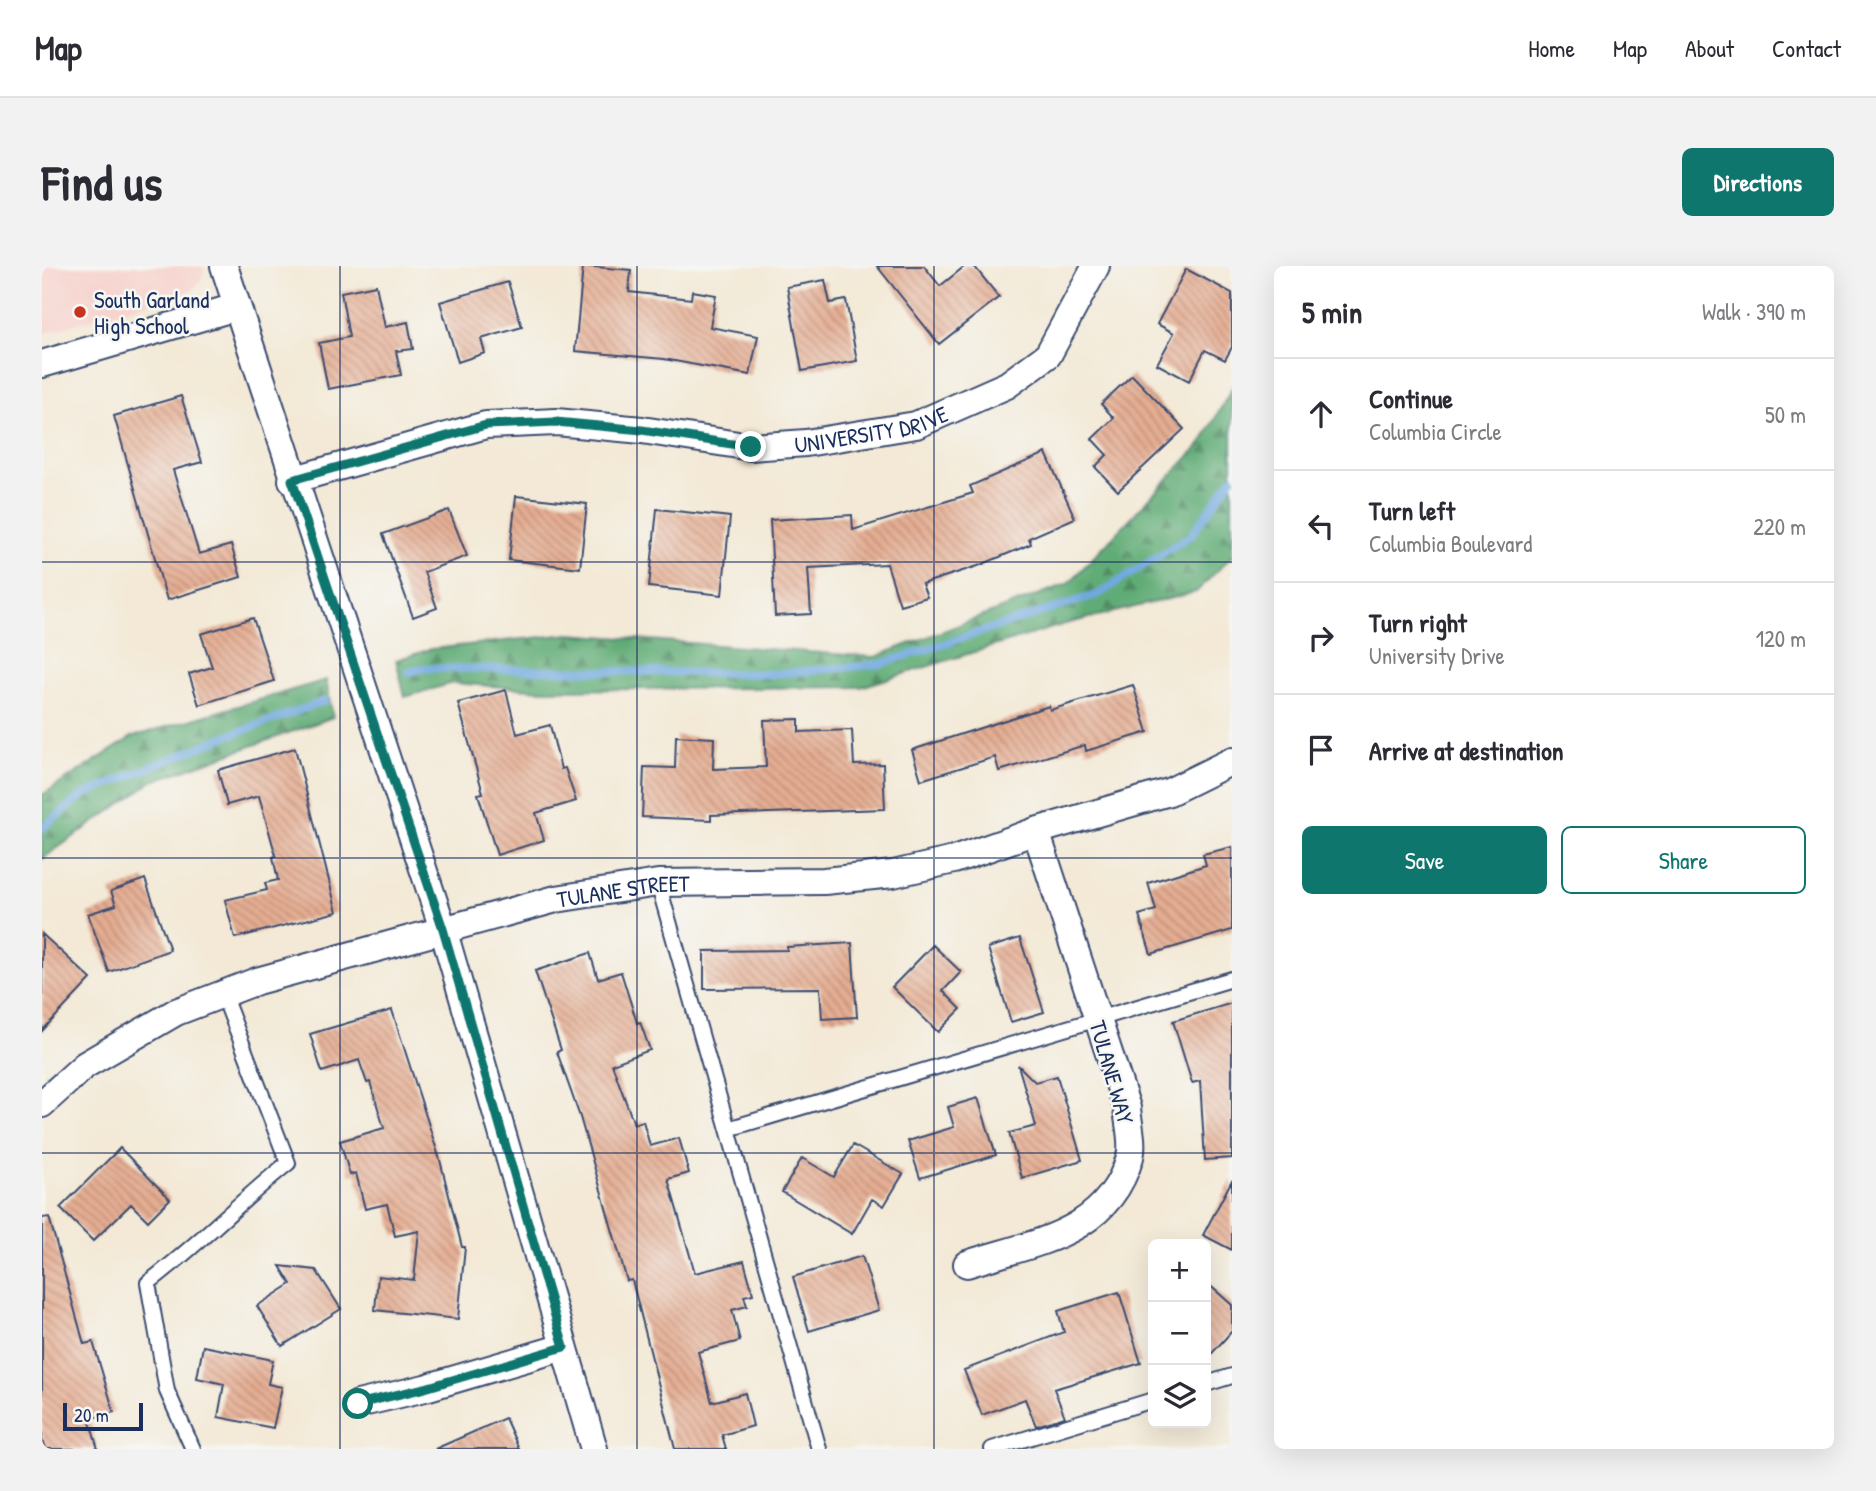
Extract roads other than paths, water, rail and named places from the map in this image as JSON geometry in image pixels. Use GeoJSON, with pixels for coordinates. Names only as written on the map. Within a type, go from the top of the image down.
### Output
{"type":"FeatureCollection","features":[{"type":"Feature","properties":{"kind":"street"},"geometry":{"type":"LineString","coordinates":[[224,266],[292,480],[443,929],[594,1449]]}},
{"type":"Feature","properties":{"kind":"street","name":"UNIVERSITY DRIVE"},"geometry":{"type":"LineString","coordinates":[[292,480],[486,425],[556,422],[642,430],[751,447],[806,443],[916,425],[1007,385],[1048,355],[1096,266]]}},
{"type":"Feature","properties":{"kind":"street"},"geometry":{"type":"LineString","coordinates":[[42,364],[236,307]]}},
{"type":"Feature","properties":{"kind":"street","name":"TULANE STREET"},"geometry":{"type":"LineString","coordinates":[[42,1104],[85,1065],[176,1012],[257,981],[556,899],[658,883],[824,881],[893,874],[954,860],[1036,831],[1169,792],[1232,761]]}},
{"type":"Feature","properties":{"kind":"street","name":"TULANE WAY"},"geometry":{"type":"LineString","coordinates":[[967,1264],[1079,1227],[1108,1203],[1131,1155],[1127,1108],[1036,831]]}},
{"type":"Feature","properties":{"kind":"street"},"geometry":{"type":"LineString","coordinates":[[358,1404],[425,1388],[564,1347]]}},
{"type":"Feature","properties":{"kind":"lane"},"geometry":{"type":"LineString","coordinates":[[658,883],[819,1449]]}},
{"type":"Feature","properties":{"kind":"lane"},"geometry":{"type":"LineString","coordinates":[[727,1129],[1232,979]]}},
{"type":"Feature","properties":{"kind":"lane"},"geometry":{"type":"LineString","coordinates":[[193,1449],[166,1391],[148,1283],[186,1254],[242,1200],[288,1163],[223,994]]}},
{"type":"Feature","properties":{"kind":"lane"},"geometry":{"type":"LineString","coordinates":[[1211,1382],[1232,1376]]}},
{"type":"Feature","properties":{"kind":"lane"},"geometry":{"type":"LineString","coordinates":[[992,1449],[1148,1402]]}},
{"type":"Feature","properties":{"kind":"waterway"},"geometry":{"type":"LineString","coordinates":[[409,672],[425,668],[772,674],[881,664],[1099,594],[1191,535],[1232,478]]}},
{"type":"Feature","properties":{"kind":"waterway"},"geometry":{"type":"LineString","coordinates":[[42,828],[83,795],[219,739],[325,701]]}},
{"type":"Feature","properties":{"kind":"place","name":"South Garland High School"},"geometry":{"type":"Point","coordinates":[80,312]}}]}
